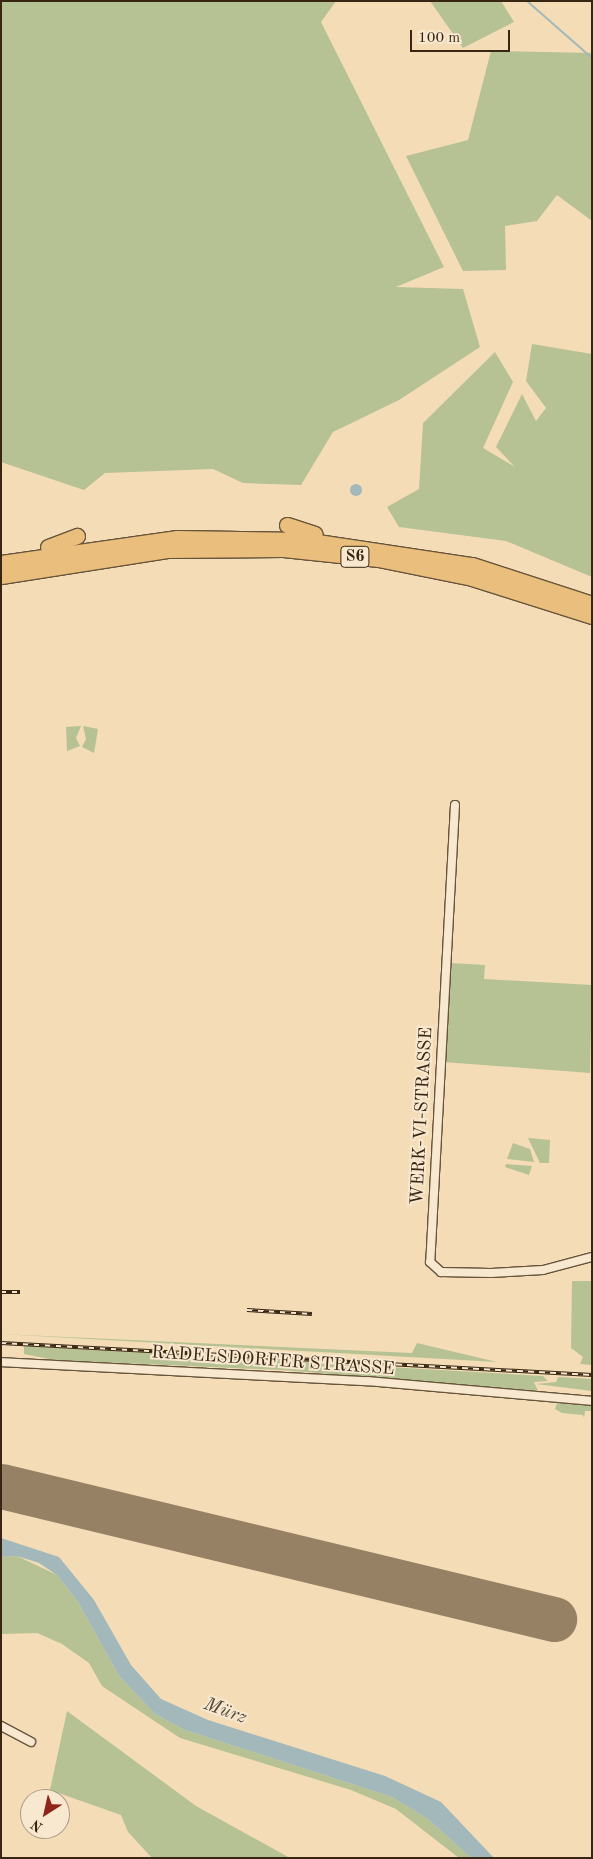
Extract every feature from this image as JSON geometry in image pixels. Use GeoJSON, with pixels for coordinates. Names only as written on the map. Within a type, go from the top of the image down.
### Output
{"type":"FeatureCollection","features":[{"type":"Feature","properties":{"kind":"highway"},"geometry":{"type":"LineString","coordinates":[[287,525],[347,544]]}},
{"type":"Feature","properties":{"kind":"highway"},"geometry":{"type":"LineString","coordinates":[[8,561],[77,536]]}},
{"type":"Feature","properties":{"kind":"highway","name":"S6"},"geometry":{"type":"LineString","coordinates":[[8,561],[177,538],[347,544],[472,565],[592,604]]}},
{"type":"Feature","properties":{"kind":"highway","name":"S6"},"geometry":{"type":"LineString","coordinates":[[1,576],[167,550],[283,549],[378,559],[472,578],[592,616]]}},
{"type":"Feature","properties":{"kind":"street","name":"WERK-VI-STRASSE"},"geometry":{"type":"LineString","coordinates":[[455,805],[430,1262],[441,1272],[491,1273],[543,1270],[592,1257]]}},
{"type":"Feature","properties":{"kind":"street","name":"RADELSDORFER STRASSE"},"geometry":{"type":"LineString","coordinates":[[1,1362],[199,1370],[543,1395],[592,1401]]}},
{"type":"Feature","properties":{"kind":"street"},"geometry":{"type":"LineString","coordinates":[[1,1726],[31,1742]]}},
{"type":"Feature","properties":{"kind":"green space"},"geometry":{"type":"Polygon","coordinates":[[[1,1],[336,1],[321,22],[444,267],[396,287],[463,289],[480,347],[399,400],[333,432],[301,485],[243,483],[213,469],[105,473],[84,490],[1,462],[1,1]]]}},
{"type":"Feature","properties":{"kind":"green space"},"geometry":{"type":"Polygon","coordinates":[[[430,1],[501,1],[514,22],[463,48],[430,1]]]}},
{"type":"Feature","properties":{"kind":"green space"},"geometry":{"type":"Polygon","coordinates":[[[491,51],[592,53],[592,221],[557,195],[537,221],[505,226],[506,270],[463,271],[406,156],[468,140],[491,51]]]}},
{"type":"Feature","properties":{"kind":"green space"},"geometry":{"type":"Polygon","coordinates":[[[532,344],[592,354],[592,577],[506,541],[399,527],[387,507],[419,489],[423,423],[495,352],[513,382],[483,448],[515,467],[496,447],[522,394],[536,421],[546,408],[526,381],[532,344]]]}},
{"type":"Feature","properties":{"kind":"green space"},"geometry":{"type":"Polygon","coordinates":[[[81,726],[76,738],[80,746],[67,751],[66,727],[81,726]]]}},
{"type":"Feature","properties":{"kind":"green space"},"geometry":{"type":"Polygon","coordinates":[[[83,726],[98,729],[94,753],[82,747],[86,739],[83,726]]]}},
{"type":"Feature","properties":{"kind":"green space"},"geometry":{"type":"Polygon","coordinates":[[[450,963],[485,965],[484,979],[592,985],[590,1073],[443,1062],[450,963]]]}},
{"type":"Feature","properties":{"kind":"green space"},"geometry":{"type":"Polygon","coordinates":[[[528,1138],[550,1140],[549,1163],[540,1163],[528,1138]]]}},
{"type":"Feature","properties":{"kind":"green space"},"geometry":{"type":"Polygon","coordinates":[[[513,1143],[530,1149],[534,1162],[507,1159],[513,1143]]]}},
{"type":"Feature","properties":{"kind":"green space"},"geometry":{"type":"Polygon","coordinates":[[[506,1164],[532,1166],[529,1175],[505,1167],[506,1164]]]}},
{"type":"Feature","properties":{"kind":"green space"},"geometry":{"type":"Polygon","coordinates":[[[572,1281],[592,1281],[592,1365],[580,1364],[583,1357],[571,1348],[572,1281]]]}},
{"type":"Feature","properties":{"kind":"green space"},"geometry":{"type":"Polygon","coordinates":[[[1,1334],[412,1353],[417,1343],[497,1362],[1,1334]]]}},
{"type":"Feature","properties":{"kind":"green space"},"geometry":{"type":"Polygon","coordinates":[[[24,1346],[543,1376],[548,1381],[534,1382],[538,1391],[281,1370],[54,1360],[24,1354],[24,1346]]]}},
{"type":"Feature","properties":{"kind":"green space"},"geometry":{"type":"Polygon","coordinates":[[[558,1377],[592,1379],[592,1391],[536,1384],[556,1382],[558,1377]]]}},
{"type":"Feature","properties":{"kind":"green space"},"geometry":{"type":"Polygon","coordinates":[[[557,1403],[592,1406],[592,1411],[585,1411],[584,1418],[583,1415],[562,1413],[555,1409],[557,1403]]]}},
{"type":"Feature","properties":{"kind":"green space"},"geometry":{"type":"Polygon","coordinates":[[[17,1556],[57,1575],[78,1602],[119,1676],[155,1714],[185,1730],[392,1797],[428,1819],[471,1858],[459,1858],[396,1809],[351,1790],[180,1738],[102,1686],[89,1663],[62,1644],[37,1633],[1,1634],[1,1557],[17,1556]]]}},
{"type":"Feature","properties":{"kind":"green space"},"geometry":{"type":"Polygon","coordinates":[[[67,1711],[196,1806],[290,1858],[152,1858],[128,1832],[121,1815],[70,1797],[70,1789],[50,1789],[67,1711]]]}},
{"type":"Feature","properties":{"kind":"shaded area"},"geometry":{"type":"Polygon","coordinates":[[[354,484],[358,484],[362,490],[358,496],[354,496],[350,492],[350,488],[354,484]]]}},
{"type":"Feature","properties":{"kind":"shaded area","name":"Mürz"},"geometry":{"type":"Polygon","coordinates":[[[1,1538],[59,1557],[94,1600],[131,1665],[161,1699],[208,1720],[385,1776],[441,1802],[494,1858],[471,1858],[428,1819],[392,1797],[185,1730],[155,1714],[119,1676],[78,1602],[57,1575],[39,1563],[17,1556],[1,1557],[1,1538]]]}},
{"type":"Feature","properties":{"kind":"waterway"},"geometry":{"type":"LineString","coordinates":[[527,1],[592,58]]}},
{"type":"Feature","properties":{"kind":"runway"},"geometry":{"type":"LineString","coordinates":[[1,1486],[554,1619]]}},
{"type":"Feature","properties":{"kind":"railway"},"geometry":{"type":"LineString","coordinates":[[1,1292],[20,1292]]}},
{"type":"Feature","properties":{"kind":"railway"},"geometry":{"type":"LineString","coordinates":[[247,1310],[312,1314]]}},
{"type":"Feature","properties":{"kind":"railway"},"geometry":{"type":"LineString","coordinates":[[1,1343],[592,1375]]}}]}
